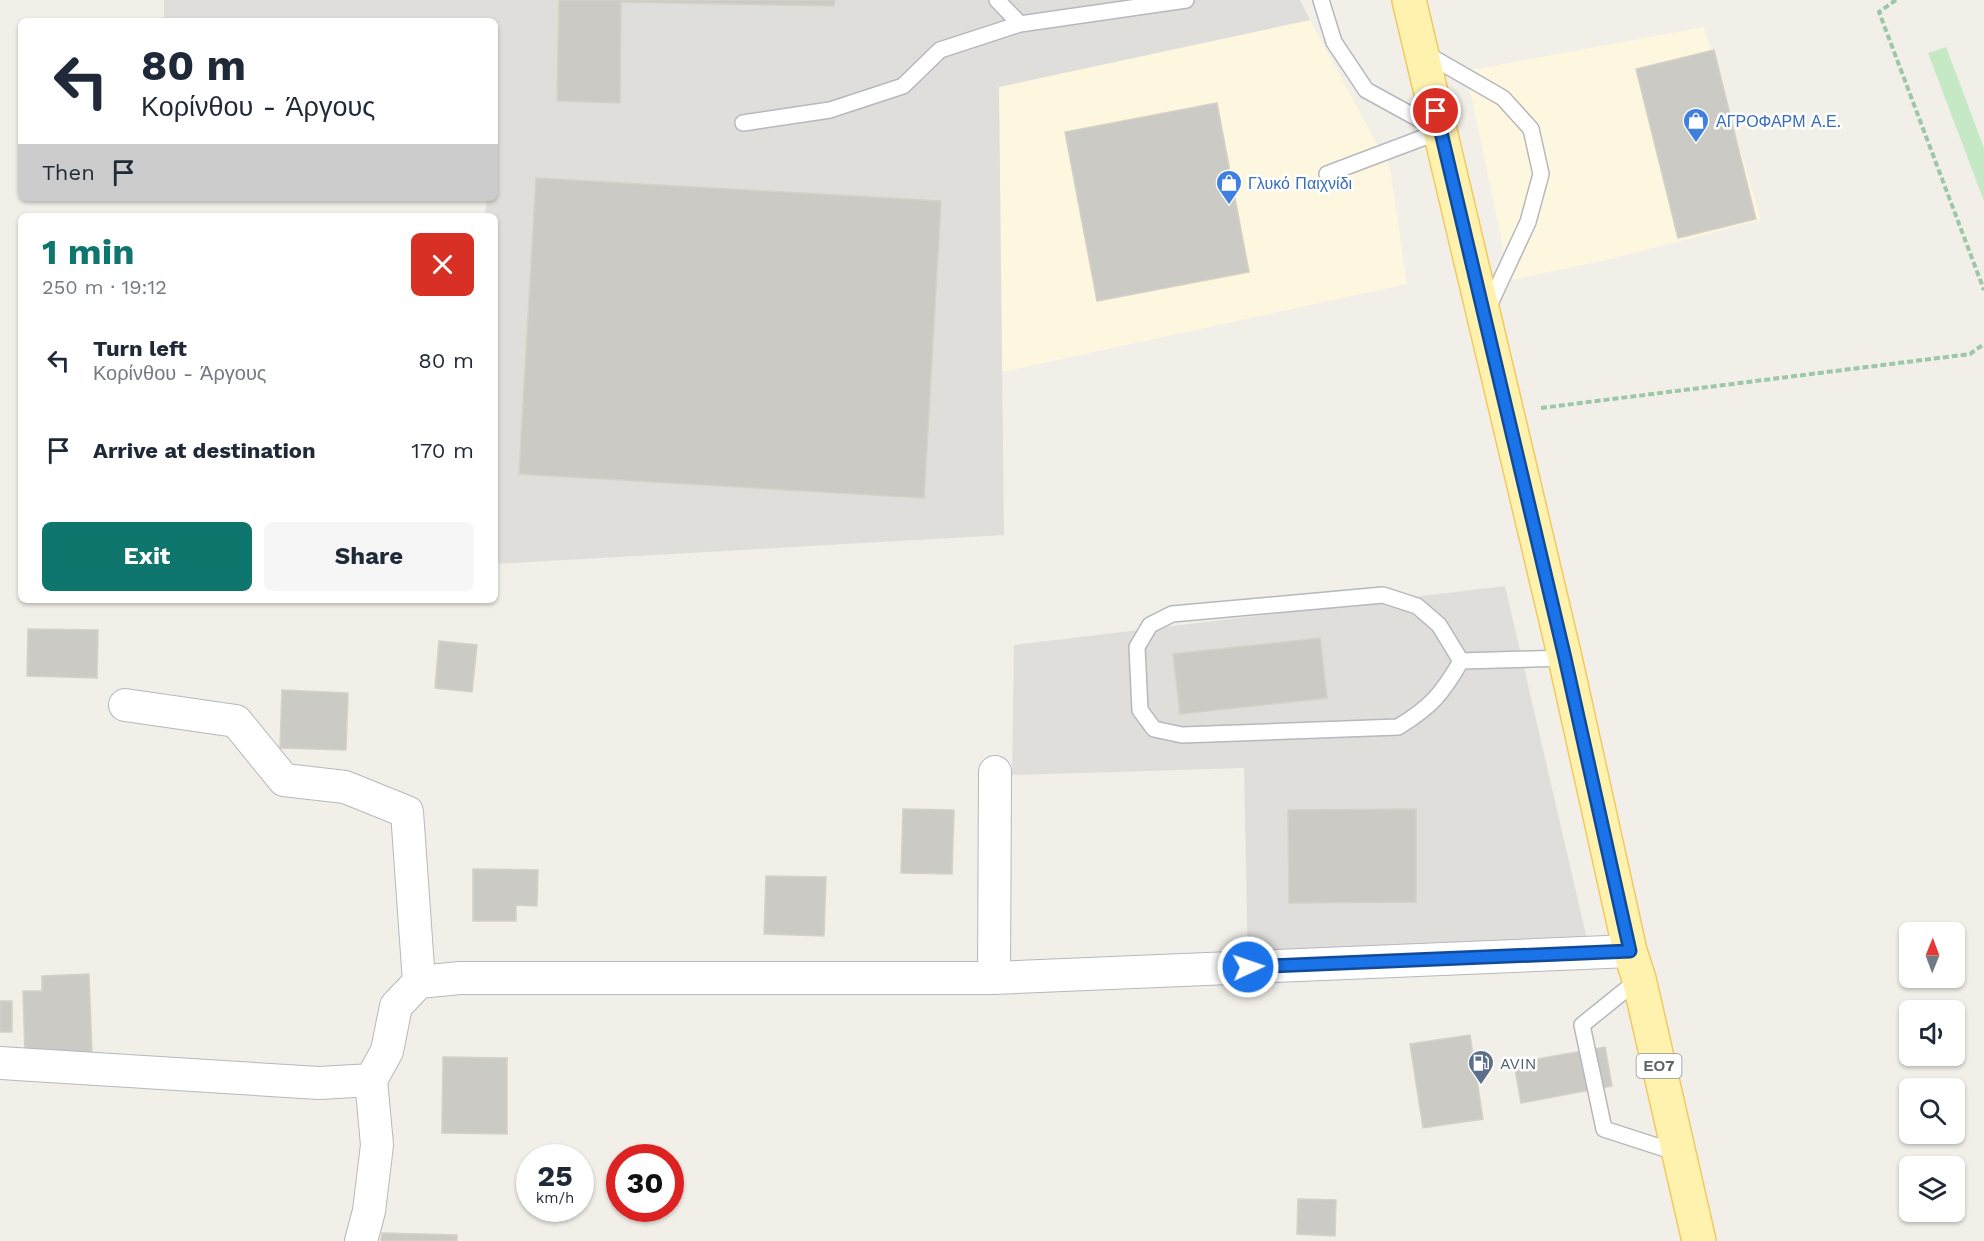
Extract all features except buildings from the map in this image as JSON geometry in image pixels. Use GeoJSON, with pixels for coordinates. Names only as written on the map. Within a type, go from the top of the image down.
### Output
{"type":"FeatureCollection","features":[{"type":"Feature","properties":{"kind":"main road","name":"ΕΟ7"},"geometry":{"type":"LineString","coordinates":[[1409,0],[1565,658],[1699,1241]]}},
{"type":"Feature","properties":{"kind":"street"},"geometry":{"type":"LineString","coordinates":[[125,705],[236,721],[284,780],[345,787],[407,812],[418,982]]}},
{"type":"Feature","properties":{"kind":"street"},"geometry":{"type":"LineString","coordinates":[[994,772],[994,978]]}},
{"type":"Feature","properties":{"kind":"street"},"geometry":{"type":"LineString","coordinates":[[361,1241],[369,1211],[377,1145],[372,1080],[387,1051],[396,1006],[418,982],[460,978],[994,978],[1635,965]]}},
{"type":"Feature","properties":{"kind":"street"},"geometry":{"type":"LineString","coordinates":[[0,1063],[320,1083],[372,1080]]}},
{"type":"Feature","properties":{"kind":"lane"},"geometry":{"type":"LineString","coordinates":[[997,0],[1020,24]]}},
{"type":"Feature","properties":{"kind":"lane"},"geometry":{"type":"LineString","coordinates":[[743,123],[830,110],[903,86],[940,50],[1020,24],[1186,0]]}},
{"type":"Feature","properties":{"kind":"lane"},"geometry":{"type":"LineString","coordinates":[[1321,0],[1334,42],[1366,90],[1441,131]]}},
{"type":"Feature","properties":{"kind":"lane"},"geometry":{"type":"LineString","coordinates":[[1422,52],[1503,98],[1531,129],[1541,174],[1528,222],[1484,315]]}},
{"type":"Feature","properties":{"kind":"lane"},"geometry":{"type":"LineString","coordinates":[[1327,174],[1441,131]]}},
{"type":"Feature","properties":{"kind":"lane"},"geometry":{"type":"LineString","coordinates":[[1383,595],[1417,606],[1439,625],[1461,661],[1443,691],[1419,714],[1398,727],[1182,735],[1154,729],[1140,710],[1137,647],[1150,625],[1172,614],[1383,595]]}},
{"type":"Feature","properties":{"kind":"lane"},"geometry":{"type":"LineString","coordinates":[[1461,661],[1565,658]]}},
{"type":"Feature","properties":{"kind":"lane"},"geometry":{"type":"LineString","coordinates":[[1635,965],[1582,1025],[1604,1129],[1679,1154]]}},
{"type":"Feature","properties":{"kind":"path"},"geometry":{"type":"LineString","coordinates":[[1896,0],[1879,12],[1984,290]]}},
{"type":"Feature","properties":{"kind":"path"},"geometry":{"type":"LineString","coordinates":[[1507,412],[1970,354],[1984,344]]}},
{"type":"Feature","properties":{"kind":"shaded area"},"geometry":{"type":"Polygon","coordinates":[[[164,0],[1300,0],[1310,20],[999,87],[1004,535],[498,564],[498,213],[485,213],[487,201],[498,201],[498,18],[164,18],[164,0]]]}},
{"type":"Feature","properties":{"kind":"shaded area"},"geometry":{"type":"Polygon","coordinates":[[[1310,20],[1390,168],[1407,284],[1002,372],[999,87],[1310,20]]]}},
{"type":"Feature","properties":{"kind":"shaded area"},"geometry":{"type":"Polygon","coordinates":[[[1704,27],[1761,220],[1611,259],[1510,280],[1466,71],[1704,27]]]}},
{"type":"Feature","properties":{"kind":"shaded area"},"geometry":{"type":"Polygon","coordinates":[[[1505,586],[1590,952],[1248,967],[1244,768],[1012,775],[1014,645],[1505,586]]]}},
{"type":"Feature","properties":{"kind":"green space"},"geometry":{"type":"Polygon","coordinates":[[[1946,47],[1984,148],[1984,201],[1928,53],[1946,47]]]}},
{"type":"Feature","properties":{"kind":"place","name":"ΑΓΡΟΦΑΡΜ Α.Ε."},"geometry":{"type":"Point","coordinates":[1696,144]}},
{"type":"Feature","properties":{"kind":"place","name":"Γλυκό Παιχνίδι"},"geometry":{"type":"Point","coordinates":[1229,206]}},
{"type":"Feature","properties":{"kind":"place","name":"AVIN"},"geometry":{"type":"Point","coordinates":[1481,1086]}},
{"type":"Feature","properties":{"kind":"route"},"geometry":{"type":"LineString","coordinates":[[1248,967],[1630,951],[1565,658],[1436,111]]}}]}
